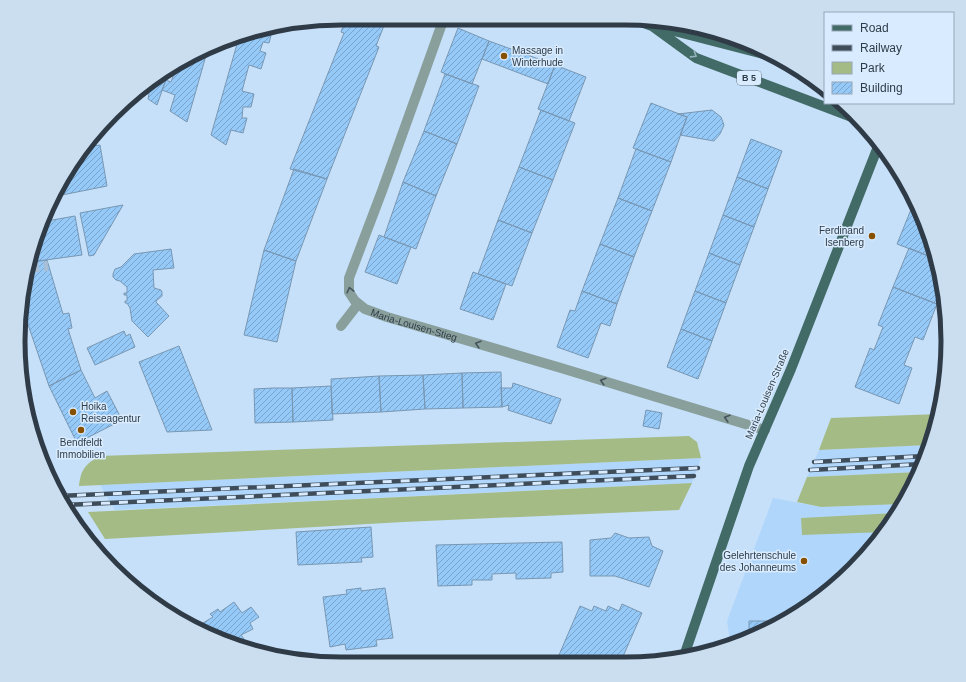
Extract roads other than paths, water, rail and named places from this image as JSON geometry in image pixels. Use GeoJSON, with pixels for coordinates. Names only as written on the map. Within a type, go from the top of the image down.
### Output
{"type":"FeatureCollection","features":[{"type":"Feature","properties":{"kind":"main road","name":"B 5"},"geometry":{"type":"LineString","coordinates":[[653,27],[696,58],[844,114]]}},
{"type":"Feature","properties":{"kind":"main road","name":"B 5"},"geometry":{"type":"LineString","coordinates":[[657,27],[748,50]]}},
{"type":"Feature","properties":{"kind":"main road","name":"Maria-Louisen-Straße"},"geometry":{"type":"LineString","coordinates":[[686,651],[749,466],[791,368],[877,150]]}},
{"type":"Feature","properties":{"kind":"street","name":"Maria-Louisen-Stieg"},"geometry":{"type":"LineString","coordinates":[[441,25],[382,191],[350,272],[348,282],[349,292],[358,304],[374,313],[764,430]]}},
{"type":"Feature","properties":{"kind":"street"},"geometry":{"type":"LineString","coordinates":[[341,326],[358,304]]}},
{"type":"Feature","properties":{"kind":"tunnel"},"geometry":{"type":"LineString","coordinates":[[34,267],[48,266]]}},
{"type":"Feature","properties":{"kind":"railway"},"geometry":{"type":"LineString","coordinates":[[814,462],[919,456]]}},
{"type":"Feature","properties":{"kind":"railway"},"geometry":{"type":"LineString","coordinates":[[810,470],[916,464]]}},
{"type":"Feature","properties":{"kind":"railway"},"geometry":{"type":"LineString","coordinates":[[65,496],[698,468]]}},
{"type":"Feature","properties":{"kind":"railway"},"geometry":{"type":"LineString","coordinates":[[71,505],[694,476]]}},
{"type":"Feature","properties":{"kind":"place","name":"Massage in Winterhude"},"geometry":{"type":"Point","coordinates":[504,56]}},
{"type":"Feature","properties":{"kind":"place","name":"Ferdinand Isenberg"},"geometry":{"type":"Point","coordinates":[872,236]}},
{"type":"Feature","properties":{"kind":"place","name":"Hoika Reiseagentur"},"geometry":{"type":"Point","coordinates":[73,412]}},
{"type":"Feature","properties":{"kind":"place","name":"Bendfeldt Immobilien"},"geometry":{"type":"Point","coordinates":[81,430]}},
{"type":"Feature","properties":{"kind":"place","name":"Gelehrtenschule des Johanneums"},"geometry":{"type":"Point","coordinates":[804,561]}}]}
